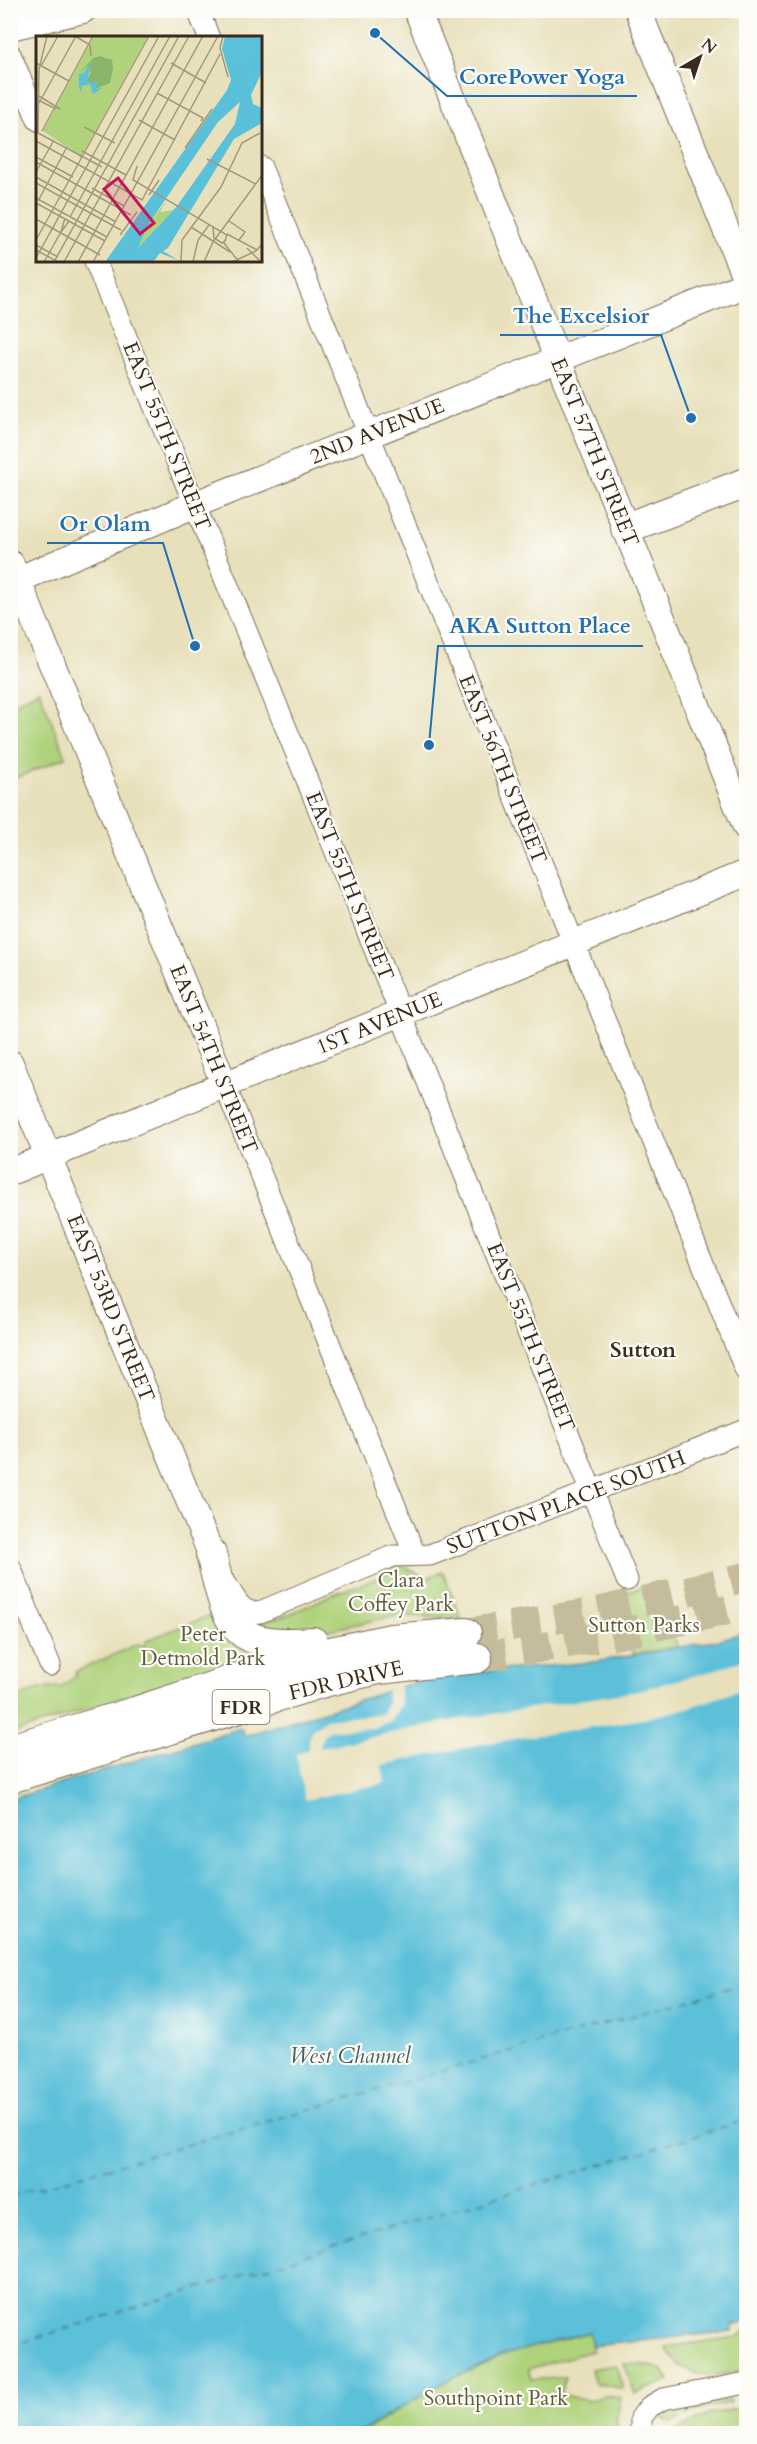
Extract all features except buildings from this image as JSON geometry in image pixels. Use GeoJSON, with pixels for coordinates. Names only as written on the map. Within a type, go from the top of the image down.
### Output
{"type":"FeatureCollection","features":[{"type":"Feature","properties":{"kind":"highway"},"geometry":{"type":"LineString","coordinates":[[626,528],[747,483]]}},
{"type":"Feature","properties":{"kind":"highway"},"geometry":{"type":"LineString","coordinates":[[211,1554],[227,1611],[236,1627],[247,1636],[275,1644],[336,1641],[373,1643]]}},
{"type":"Feature","properties":{"kind":"highway","name":"FDR DRIVE"},"geometry":{"type":"LineString","coordinates":[[10,1749],[135,1712],[294,1660],[373,1643],[471,1645],[324,1682],[10,1778]]}},
{"type":"Feature","properties":{"kind":"main road"},"geometry":{"type":"LineString","coordinates":[[10,25],[34,10]]}},
{"type":"Feature","properties":{"kind":"main road"},"geometry":{"type":"LineString","coordinates":[[10,25],[83,10]]}},
{"type":"Feature","properties":{"kind":"main road","name":"EAST 57TH STREET"},"geometry":{"type":"LineString","coordinates":[[417,10],[747,827]]}},
{"type":"Feature","properties":{"kind":"main road"},"geometry":{"type":"LineString","coordinates":[[638,10],[747,282]]}},
{"type":"Feature","properties":{"kind":"main road","name":"2ND AVENUE"},"geometry":{"type":"LineString","coordinates":[[13,575],[196,504],[747,282]]}},
{"type":"Feature","properties":{"kind":"main road","name":"EAST 54TH STREET"},"geometry":{"type":"LineString","coordinates":[[13,575],[225,1086]]}},
{"type":"Feature","properties":{"kind":"main road","name":"1ST AVENUE"},"geometry":{"type":"LineString","coordinates":[[10,1172],[747,873]]}},
{"type":"Feature","properties":{"kind":"main road","name":"EAST 53RD STREET"},"geometry":{"type":"LineString","coordinates":[[10,1063],[211,1554]]}},
{"type":"Feature","properties":{"kind":"street"},"geometry":{"type":"LineString","coordinates":[[198,10],[208,36]]}},
{"type":"Feature","properties":{"kind":"street"},"geometry":{"type":"LineString","coordinates":[[10,54],[36,115]]}},
{"type":"Feature","properties":{"kind":"street","name":"EAST 56TH STREET"},"geometry":{"type":"LineString","coordinates":[[262,169],[747,1371]]}},
{"type":"Feature","properties":{"kind":"street","name":"EAST 55TH STREET"},"geometry":{"type":"LineString","coordinates":[[96,262],[196,504],[627,1580]]}},
{"type":"Feature","properties":{"kind":"street","name":"EAST 54TH STREET"},"geometry":{"type":"LineString","coordinates":[[225,1086],[415,1555]]}},
{"type":"Feature","properties":{"kind":"street","name":"SUTTON PLACE SOUTH"},"geometry":{"type":"LineString","coordinates":[[211,1554],[238,1602],[252,1613],[393,1556],[430,1555],[747,1430]]}},
{"type":"Feature","properties":{"kind":"street"},"geometry":{"type":"LineString","coordinates":[[10,1567],[50,1665]]}},
{"type":"Feature","properties":{"kind":"street"},"geometry":{"type":"LineString","coordinates":[[641,2433],[640,2418],[658,2401],[747,2383]]}},
{"type":"Feature","properties":{"kind":"green space"},"geometry":{"type":"Polygon","coordinates":[[[39,690],[66,757],[11,780],[11,705],[39,690]]]}},
{"type":"Feature","properties":{"kind":"green space","name":"Clara Coffey Park"},"geometry":{"type":"Polygon","coordinates":[[[399,1564],[426,1578],[443,1572],[462,1620],[400,1615],[310,1634],[242,1623],[266,1621],[288,1615],[331,1595],[384,1576],[388,1569],[399,1564]]]}},
{"type":"Feature","properties":{"kind":"green space","name":"Sutton Parks"},"geometry":{"type":"Polygon","coordinates":[[[651,1585],[678,1647],[633,1654],[609,1596],[651,1585]]]}},
{"type":"Feature","properties":{"kind":"green space","name":"Peter Detmold Park"},"geometry":{"type":"Polygon","coordinates":[[[219,1612],[263,1656],[130,1695],[11,1734],[11,1701],[40,1689],[61,1687],[76,1676],[75,1672],[137,1644],[144,1646],[147,1640],[219,1612]]]}},
{"type":"Feature","properties":{"kind":"green space"},"geometry":{"type":"Polygon","coordinates":[[[746,2331],[746,2369],[735,2372],[712,2375],[690,2371],[673,2358],[666,2347],[737,2337],[746,2331]]]}},
{"type":"Feature","properties":{"kind":"green space","name":"Southpoint Park"},"geometry":{"type":"Polygon","coordinates":[[[590,2332],[592,2351],[528,2369],[531,2380],[566,2377],[560,2394],[587,2401],[605,2396],[621,2398],[616,2421],[619,2433],[360,2434],[433,2388],[503,2355],[590,2332]]]}},
{"type":"Feature","properties":{"kind":"green space"},"geometry":{"type":"Polygon","coordinates":[[[624,2364],[656,2367],[670,2380],[635,2394],[624,2364]]]}},
{"type":"Feature","properties":{"kind":"green space"},"geometry":{"type":"Polygon","coordinates":[[[616,2365],[623,2389],[595,2383],[591,2369],[616,2365]]]}},
{"type":"Feature","properties":{"kind":"green space"},"geometry":{"type":"Polygon","coordinates":[[[729,2400],[730,2403],[698,2410],[672,2423],[657,2415],[677,2405],[694,2406],[729,2400]]]}},
{"type":"Feature","properties":{"kind":"green space"},"geometry":{"type":"Polygon","coordinates":[[[746,2406],[746,2433],[663,2433],[675,2432],[704,2416],[746,2406]]]}},
{"type":"Feature","properties":{"kind":"water","name":"West Channel"},"geometry":{"type":"Polygon","coordinates":[[[746,1632],[746,2322],[732,2326],[733,2331],[592,2346],[589,2332],[503,2355],[433,2388],[360,2433],[11,2434],[11,1799],[241,1728],[244,1736],[439,1675],[595,1662],[715,1641],[746,1632]]]}},
{"type":"Feature","properties":{"kind":"pier"},"geometry":{"type":"Polygon","coordinates":[[[746,1659],[746,1688],[688,1708],[643,1719],[488,1743],[382,1765],[385,1783],[305,1800],[296,1754],[308,1750],[308,1740],[312,1730],[326,1719],[381,1714],[388,1703],[386,1689],[400,1685],[400,1706],[390,1721],[374,1728],[331,1730],[323,1735],[320,1748],[448,1721],[631,1692],[705,1673],[746,1659]]]}},
{"type":"Feature","properties":{"kind":"ferry route"},"geometry":{"type":"LineString","coordinates":[[10,2196],[746,1983]]}},
{"type":"Feature","properties":{"kind":"ferry route"},"geometry":{"type":"LineString","coordinates":[[10,2346],[746,2120]]}},
{"type":"Feature","properties":{"kind":"tunnel"},"geometry":{"type":"LineString","coordinates":[[466,1633],[593,1613],[746,1577]]}},
{"type":"Feature","properties":{"kind":"tunnel"},"geometry":{"type":"LineString","coordinates":[[477,1658],[610,1636],[746,1606]]}},
{"type":"Feature","properties":{"kind":"place","name":"CorePower Yoga"},"geometry":{"type":"Point","coordinates":[375,33]}},
{"type":"Feature","properties":{"kind":"place","name":"The Excelsior"},"geometry":{"type":"Point","coordinates":[691,418]}},
{"type":"Feature","properties":{"kind":"place","name":"Or Olam"},"geometry":{"type":"Point","coordinates":[195,646]}},
{"type":"Feature","properties":{"kind":"place","name":"AKA Sutton Place"},"geometry":{"type":"Point","coordinates":[429,745]}},
{"type":"Feature","properties":{"kind":"district","name":"Sutton"},"geometry":{"type":"Point","coordinates":[643,1349]}}]}
